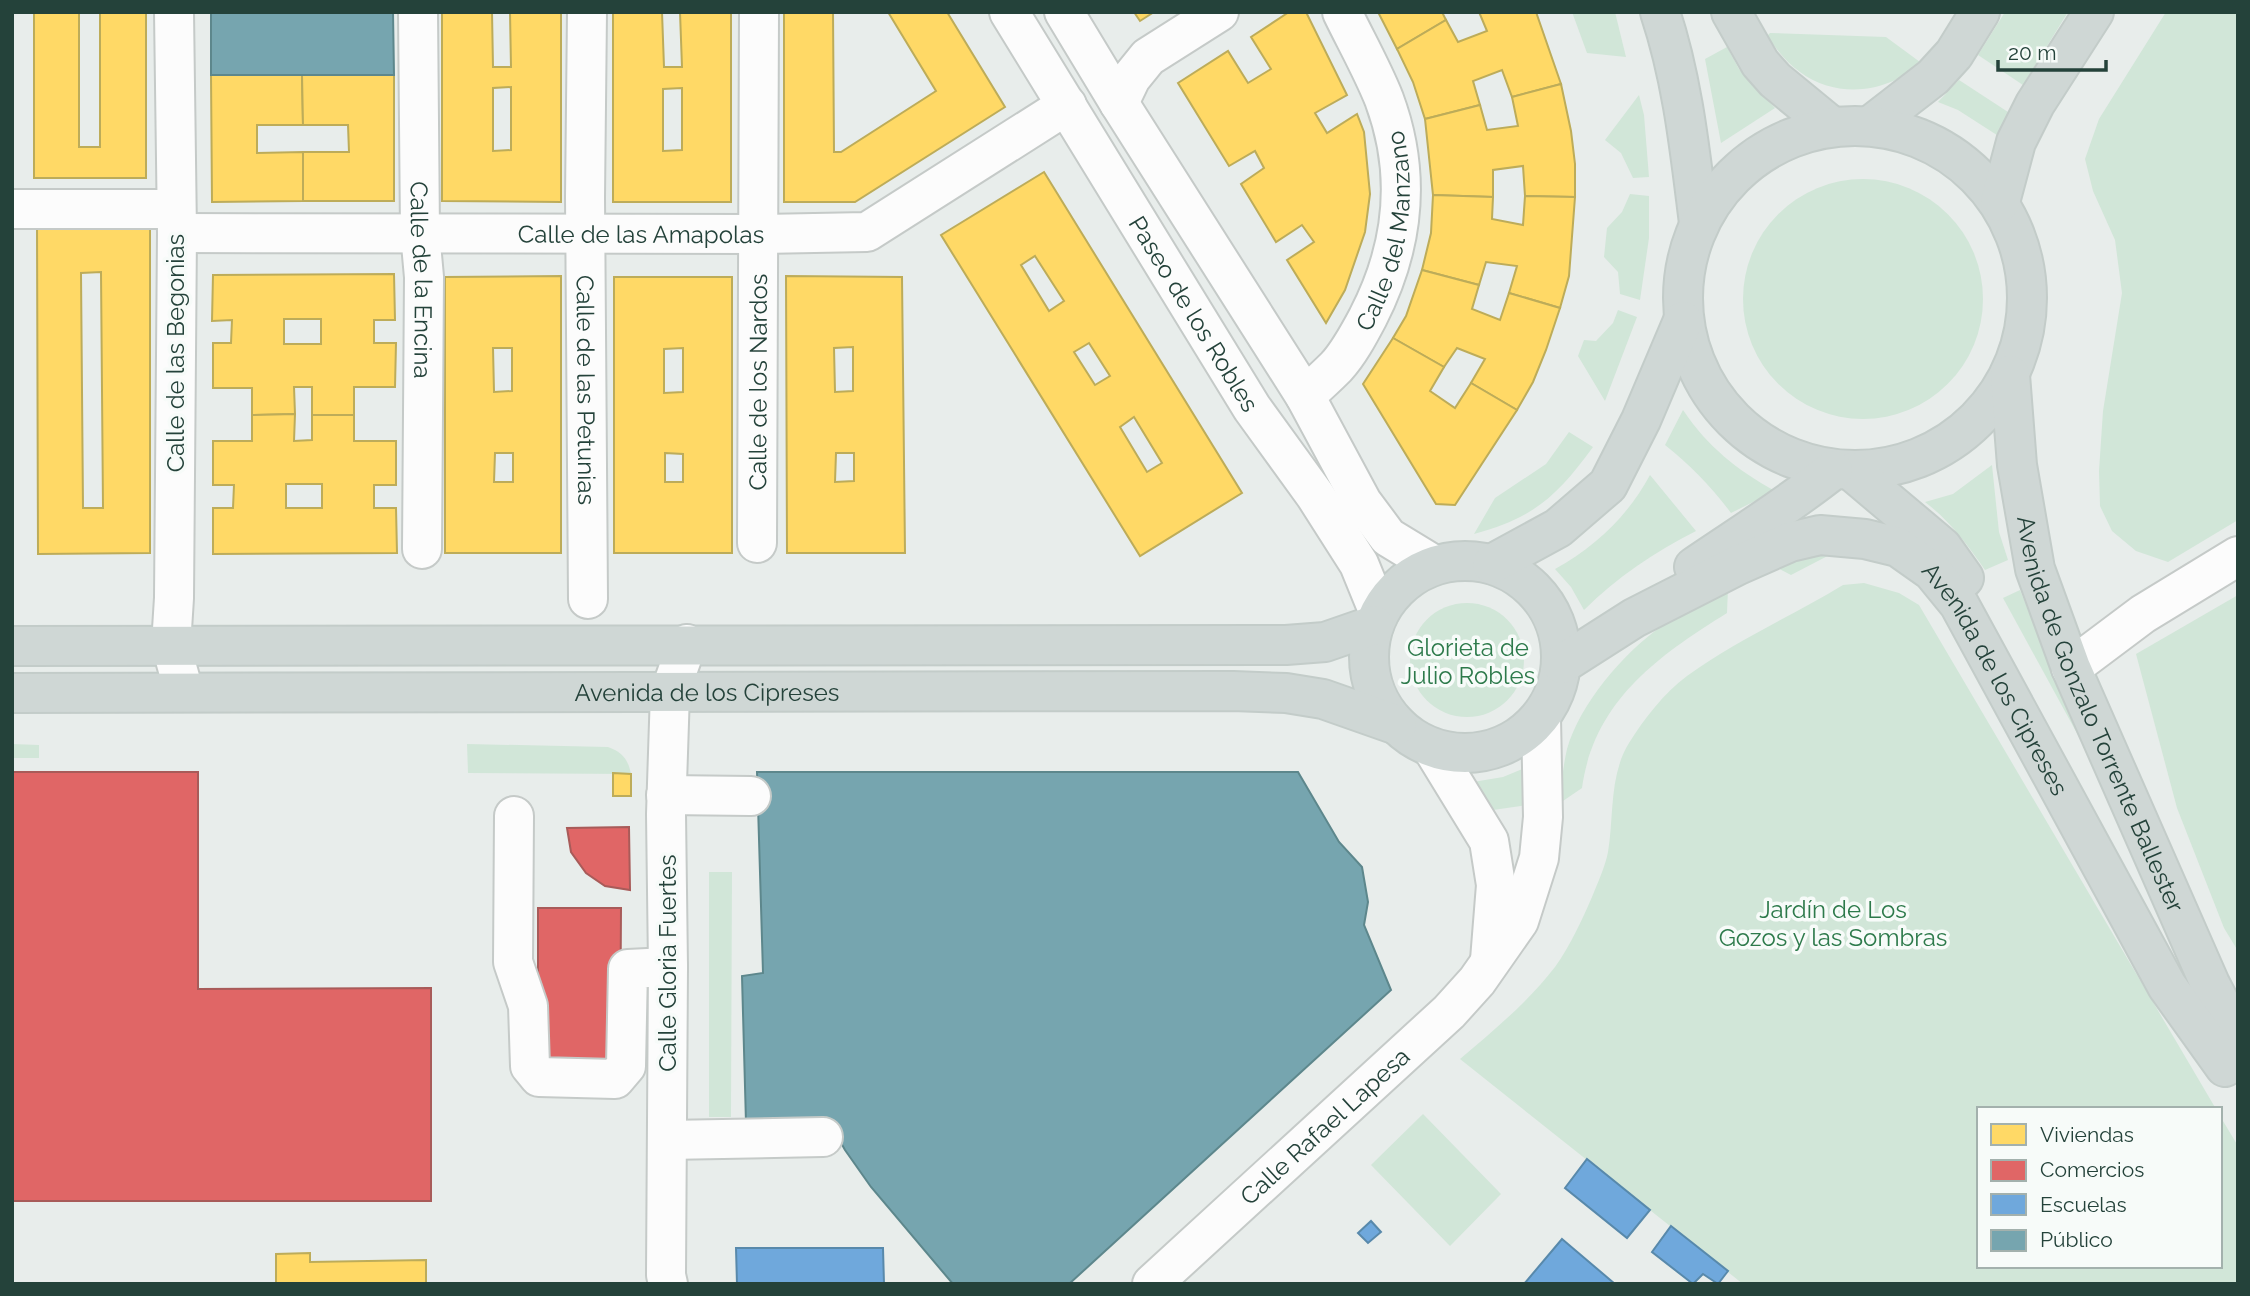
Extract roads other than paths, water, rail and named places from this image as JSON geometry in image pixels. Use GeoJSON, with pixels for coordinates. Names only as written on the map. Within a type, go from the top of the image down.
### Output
{"type":"FeatureCollection","features":[{"type":"Feature","properties":{"kind":"main road"},"geometry":{"type":"LineString","coordinates":[[1660,12],[1674,54],[1683,100],[1699,223]]}},
{"type":"Feature","properties":{"kind":"main road"},"geometry":{"type":"LineString","coordinates":[[1731,12],[1760,63],[1775,80],[1831,126]]}},
{"type":"Feature","properties":{"kind":"main road"},"geometry":{"type":"LineString","coordinates":[[1871,125],[1933,77],[1954,54],[1980,12]]}},
{"type":"Feature","properties":{"kind":"main road"},"geometry":{"type":"LineString","coordinates":[[2000,202],[2016,142],[2035,104],[2094,12]]}},
{"type":"Feature","properties":{"kind":"main road"},"geometry":{"type":"LineString","coordinates":[[1871,125],[1921,138],[1965,164],[2000,202],[2020,243],[2028,287],[2025,332],[2010,375],[1996,399],[1978,420],[1957,438],[1933,453],[1880,470],[1843,471],[1797,461],[1763,445],[1733,421],[1709,392],[1693,358],[1684,321],[1682,287],[1688,255],[1699,223],[1722,188],[1754,158],[1790,138],[1831,126],[1871,125]]}},
{"type":"Feature","properties":{"kind":"main road"},"geometry":{"type":"LineString","coordinates":[[1492,564],[1558,528],[1608,485],[1641,420],[1684,321]]}},
{"type":"Feature","properties":{"kind":"main road","name":"Avenida de Gonzalo Torrente Ballester"},"geometry":{"type":"LineString","coordinates":[[2010,375],[2017,464],[2035,569],[2071,668],[2210,984],[2233,1063]]}},
{"type":"Feature","properties":{"kind":"main road","name":"Avenida de los Cipreses"},"geometry":{"type":"LineString","coordinates":[[1634,618],[1666,585],[1726,543],[1843,471]]}},
{"type":"Feature","properties":{"kind":"main road","name":"Avenida de Gonzalo Torrente Ballester"},"geometry":{"type":"LineString","coordinates":[[1843,471],[1942,547],[1959,569],[2233,1063]]}},
{"type":"Feature","properties":{"kind":"main road","name":"Avenida de los Cipreses"},"geometry":{"type":"LineString","coordinates":[[1562,664],[1634,618],[1790,542],[1820,535],[1865,539],[1899,547],[1932,571],[1959,604],[2167,986],[2233,1063]]}},
{"type":"Feature","properties":{"kind":"main road"},"geometry":{"type":"LineString","coordinates":[[1462,560],[1492,564],[1521,578],[1544,601],[1559,631],[1562,664],[1556,692],[1541,718],[1510,743],[1472,754],[1433,748],[1413,739],[1397,726],[1381,704],[1371,679],[1369,652],[1377,619],[1402,584],[1434,565],[1462,560]]}},
{"type":"Feature","properties":{"kind":"main road","name":"Avenida de los Cipreses"},"geometry":{"type":"LineString","coordinates":[[12,646],[1286,645],[1325,642],[1377,619]]}},
{"type":"Feature","properties":{"kind":"main road","name":"Avenida de los Cipreses"},"geometry":{"type":"LineString","coordinates":[[12,693],[1233,691],[1286,693],[1323,699],[1397,726]]}},
{"type":"Feature","properties":{"kind":"street","name":"Calle de las Begonias"},"geometry":{"type":"LineString","coordinates":[[174,12],[176,221],[174,598],[171,645],[184,692]]}},
{"type":"Feature","properties":{"kind":"street","name":"Calle de la Encina"},"geometry":{"type":"LineString","coordinates":[[418,12],[420,233],[424,277],[422,549]]}},
{"type":"Feature","properties":{"kind":"street","name":"Calle de las Petunias"},"geometry":{"type":"LineString","coordinates":[[587,12],[588,599]]}},
{"type":"Feature","properties":{"kind":"street","name":"Calle de los Nardos"},"geometry":{"type":"LineString","coordinates":[[757,543],[758,12]]}},
{"type":"Feature","properties":{"kind":"street","name":"Paseo de los Robles"},"geometry":{"type":"LineString","coordinates":[[1009,12],[1252,408],[1315,495],[1359,564],[1377,619]]}},
{"type":"Feature","properties":{"kind":"street","name":"Paseo de los Robles"},"geometry":{"type":"LineString","coordinates":[[1064,12],[1305,396],[1362,502],[1388,537],[1434,565]]}},
{"type":"Feature","properties":{"kind":"street"},"geometry":{"type":"LineString","coordinates":[[1119,103],[1131,78],[1149,57],[1219,12]]}},
{"type":"Feature","properties":{"kind":"street","name":"Calle del Manzano"},"geometry":{"type":"LineString","coordinates":[[1305,396],[1337,366],[1380,294],[1393,257],[1401,214],[1399,171],[1384,100],[1342,12]]}},
{"type":"Feature","properties":{"kind":"street","name":"Calle de las Amapolas"},"geometry":{"type":"LineString","coordinates":[[12,209],[176,221],[420,233],[867,232],[1067,105]]}},
{"type":"Feature","properties":{"kind":"street"},"geometry":{"type":"LineString","coordinates":[[2071,668],[2143,614],[2238,556]]}},
{"type":"Feature","properties":{"kind":"street","name":"Calle Gloria Fuertes"},"geometry":{"type":"LineString","coordinates":[[667,1279],[666,795],[670,692],[687,644]]}},
{"type":"Feature","properties":{"kind":"street","name":"Calle Rafael Lapesa"},"geometry":{"type":"LineString","coordinates":[[1152,1284],[1449,1012],[1477,981],[1519,921],[1539,858],[1543,817],[1541,718]]}},
{"type":"Feature","properties":{"kind":"street"},"geometry":{"type":"LineString","coordinates":[[1433,748],[1489,841],[1496,885],[1490,960]]}},
{"type":"Feature","properties":{"kind":"street"},"geometry":{"type":"LineString","coordinates":[[666,795],[751,796]]}},
{"type":"Feature","properties":{"kind":"street"},"geometry":{"type":"LineString","coordinates":[[514,816],[513,962],[528,1006],[530,1066],[539,1077],[615,1079],[626,1066],[628,969],[668,967]]}},
{"type":"Feature","properties":{"kind":"street"},"geometry":{"type":"LineString","coordinates":[[667,1140],[823,1138]]}},
{"type":"Feature","properties":{"kind":"park label","name":"Glorieta de Julio Robles"},"geometry":{"type":"Point","coordinates":[1468,661]}},
{"type":"Feature","properties":{"kind":"park label","name":"Jardín de Los Gozos y las Sombras"},"geometry":{"type":"Point","coordinates":[1833,923]}}]}
